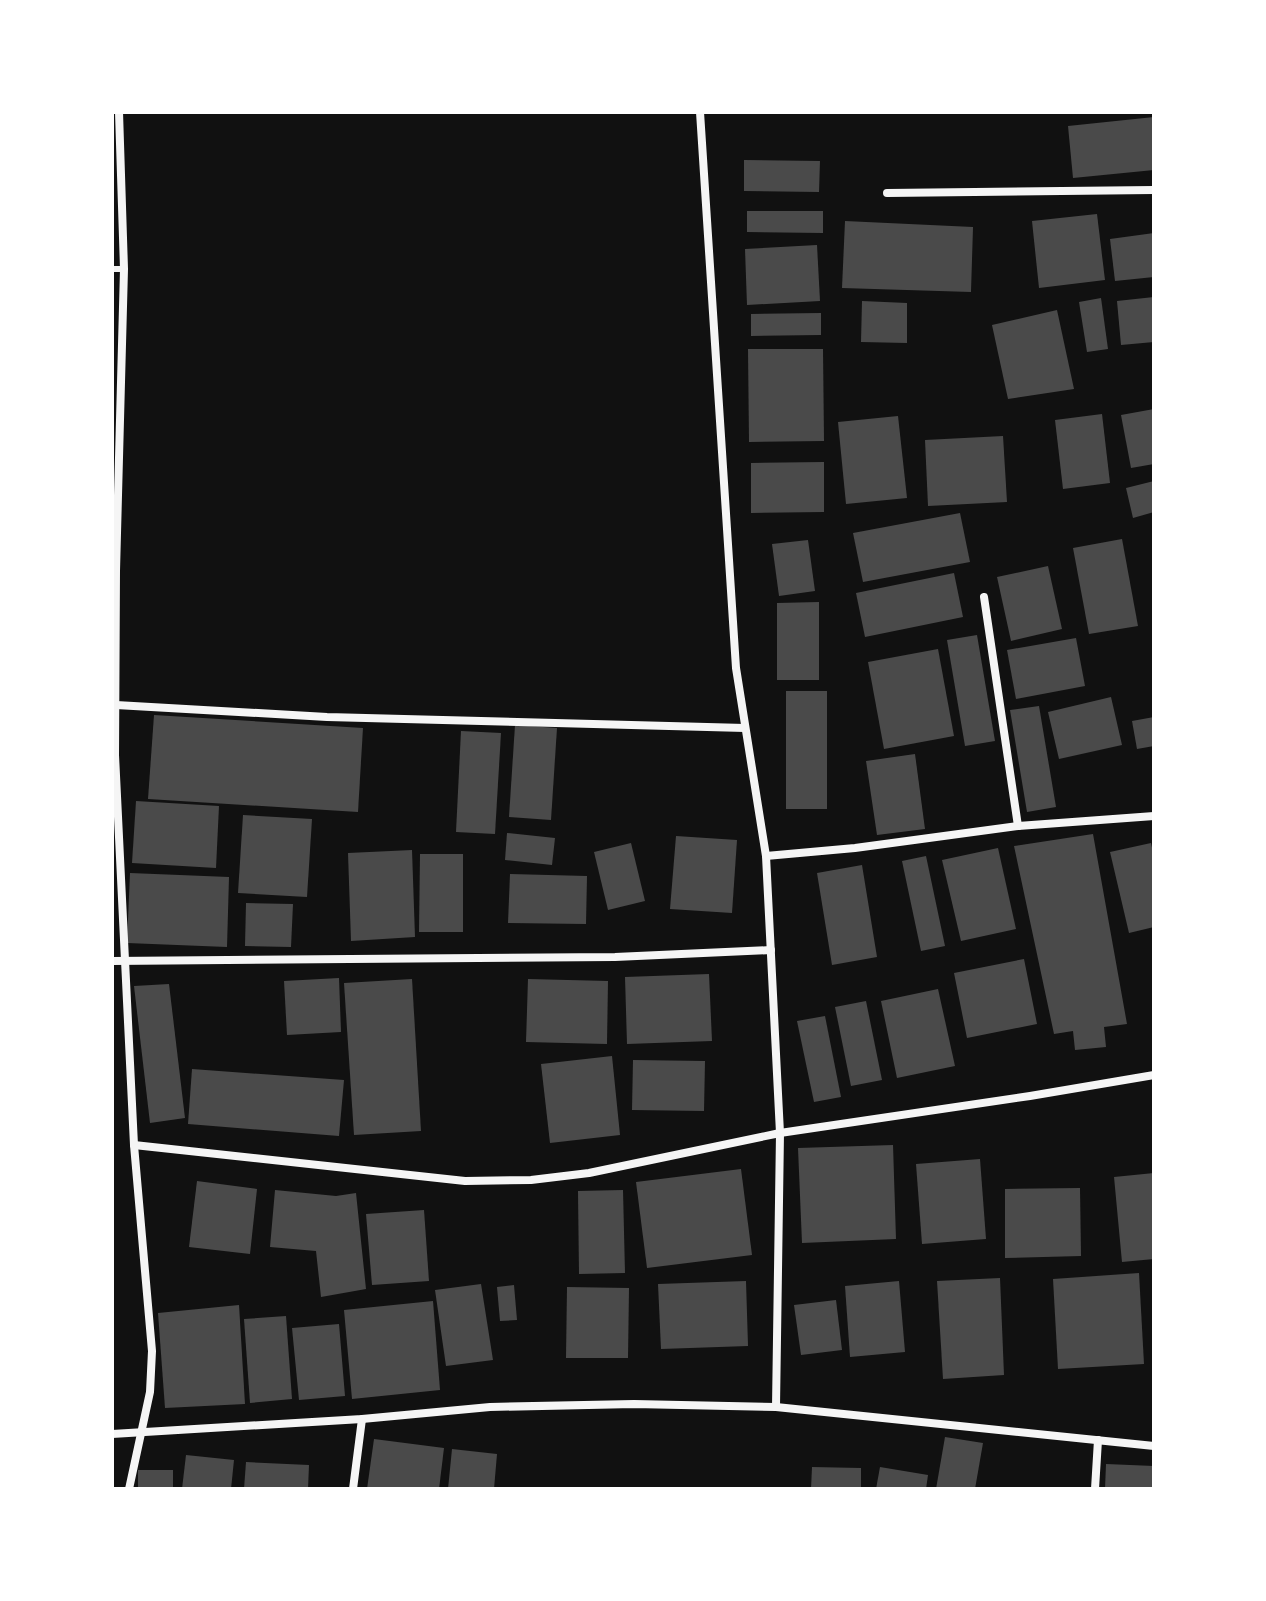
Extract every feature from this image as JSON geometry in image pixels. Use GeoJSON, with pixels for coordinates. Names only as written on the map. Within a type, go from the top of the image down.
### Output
{"type":"FeatureCollection","features":[{"type":"Feature","properties":{"kind":"street"},"geometry":{"type":"LineString","coordinates":[[119,112],[124,269],[114,571],[115,755],[134,1145],[152,1351],[150,1392],[129,1489]]}},
{"type":"Feature","properties":{"kind":"street"},"geometry":{"type":"LineString","coordinates":[[700,112],[736,668],[766,856],[780,1133],[776,1407]]}},
{"type":"Feature","properties":{"kind":"street"},"geometry":{"type":"LineString","coordinates":[[887,193],[1154,190]]}},
{"type":"Feature","properties":{"kind":"street"},"geometry":{"type":"LineString","coordinates":[[984,597],[1018,826]]}},
{"type":"Feature","properties":{"kind":"street"},"geometry":{"type":"LineString","coordinates":[[116,705],[327,717],[745,728]]}},
{"type":"Feature","properties":{"kind":"street"},"geometry":{"type":"LineString","coordinates":[[766,856],[855,848],[1018,826],[1154,816]]}},
{"type":"Feature","properties":{"kind":"street"},"geometry":{"type":"LineString","coordinates":[[112,961],[615,957],[771,950]]}},
{"type":"Feature","properties":{"kind":"street"},"geometry":{"type":"LineString","coordinates":[[134,1145],[465,1181],[531,1180],[589,1173],[780,1133],[1154,1075]]}},
{"type":"Feature","properties":{"kind":"street"},"geometry":{"type":"LineString","coordinates":[[112,1434],[362,1419],[490,1407],[634,1404],[776,1407],[1154,1446]]}},
{"type":"Feature","properties":{"kind":"street"},"geometry":{"type":"LineString","coordinates":[[353,1489],[362,1419]]}},
{"type":"Feature","properties":{"kind":"street"},"geometry":{"type":"LineString","coordinates":[[1095,1489],[1098,1440]]}},
{"type":"Feature","properties":{"kind":"lane"},"geometry":{"type":"LineString","coordinates":[[112,269],[124,269]]}},
{"type":"Feature","properties":{"kind":"building"},"geometry":{"type":"Polygon","coordinates":[[[1154,117],[1154,170],[1073,178],[1068,126],[1154,117]]]}},
{"type":"Feature","properties":{"kind":"building"},"geometry":{"type":"Polygon","coordinates":[[[744,160],[820,161],[819,192],[744,191],[744,160]]]}},
{"type":"Feature","properties":{"kind":"building"},"geometry":{"type":"Polygon","coordinates":[[[747,211],[823,211],[823,233],[747,232],[747,211]]]}},
{"type":"Feature","properties":{"kind":"building"},"geometry":{"type":"Polygon","coordinates":[[[1097,214],[1105,280],[1039,288],[1032,221],[1097,214]]]}},
{"type":"Feature","properties":{"kind":"building"},"geometry":{"type":"Polygon","coordinates":[[[845,221],[973,227],[971,292],[842,288],[845,221]]]}},
{"type":"Feature","properties":{"kind":"building"},"geometry":{"type":"Polygon","coordinates":[[[1154,233],[1154,277],[1115,281],[1110,239],[1154,233]]]}},
{"type":"Feature","properties":{"kind":"building"},"geometry":{"type":"Polygon","coordinates":[[[817,245],[820,301],[747,305],[745,249],[817,245]]]}},
{"type":"Feature","properties":{"kind":"building"},"geometry":{"type":"Polygon","coordinates":[[[1154,297],[1154,342],[1121,345],[1117,301],[1154,297]]]}},
{"type":"Feature","properties":{"kind":"building"},"geometry":{"type":"Polygon","coordinates":[[[1101,298],[1108,349],[1087,352],[1079,302],[1101,298]]]}},
{"type":"Feature","properties":{"kind":"building"},"geometry":{"type":"Polygon","coordinates":[[[862,301],[907,303],[907,343],[861,342],[862,301]]]}},
{"type":"Feature","properties":{"kind":"building"},"geometry":{"type":"Polygon","coordinates":[[[1057,310],[1074,389],[1008,399],[992,325],[1057,310]]]}},
{"type":"Feature","properties":{"kind":"building"},"geometry":{"type":"Polygon","coordinates":[[[821,313],[821,335],[751,336],[751,314],[821,313]]]}},
{"type":"Feature","properties":{"kind":"building"},"geometry":{"type":"Polygon","coordinates":[[[748,349],[823,349],[824,441],[749,442],[748,349]]]}},
{"type":"Feature","properties":{"kind":"building"},"geometry":{"type":"Polygon","coordinates":[[[1154,409],[1154,464],[1131,468],[1121,415],[1154,409]]]}},
{"type":"Feature","properties":{"kind":"building"},"geometry":{"type":"Polygon","coordinates":[[[1102,414],[1110,483],[1063,489],[1055,420],[1102,414]]]}},
{"type":"Feature","properties":{"kind":"building"},"geometry":{"type":"Polygon","coordinates":[[[898,416],[907,498],[846,504],[838,422],[898,416]]]}},
{"type":"Feature","properties":{"kind":"building"},"geometry":{"type":"Polygon","coordinates":[[[1003,436],[1007,502],[928,506],[925,440],[1003,436]]]}},
{"type":"Feature","properties":{"kind":"building"},"geometry":{"type":"Polygon","coordinates":[[[824,462],[824,512],[751,513],[751,463],[824,462]]]}},
{"type":"Feature","properties":{"kind":"building"},"geometry":{"type":"Polygon","coordinates":[[[1154,481],[1154,512],[1133,518],[1126,488],[1154,481]]]}},
{"type":"Feature","properties":{"kind":"building"},"geometry":{"type":"Polygon","coordinates":[[[960,513],[970,562],[863,582],[853,533],[960,513]]]}},
{"type":"Feature","properties":{"kind":"building"},"geometry":{"type":"Polygon","coordinates":[[[1122,539],[1138,626],[1089,634],[1073,548],[1122,539]]]}},
{"type":"Feature","properties":{"kind":"building"},"geometry":{"type":"Polygon","coordinates":[[[808,540],[815,591],[779,596],[772,544],[808,540]]]}},
{"type":"Feature","properties":{"kind":"building"},"geometry":{"type":"Polygon","coordinates":[[[1048,566],[1062,629],[1011,641],[997,577],[1048,566]]]}},
{"type":"Feature","properties":{"kind":"building"},"geometry":{"type":"Polygon","coordinates":[[[954,573],[963,617],[865,637],[856,593],[954,573]]]}},
{"type":"Feature","properties":{"kind":"building"},"geometry":{"type":"Polygon","coordinates":[[[819,602],[819,680],[777,680],[777,603],[819,602]]]}},
{"type":"Feature","properties":{"kind":"building"},"geometry":{"type":"Polygon","coordinates":[[[977,635],[995,741],[965,746],[947,640],[977,635]]]}},
{"type":"Feature","properties":{"kind":"building"},"geometry":{"type":"Polygon","coordinates":[[[1076,638],[1085,686],[1016,699],[1007,650],[1076,638]]]}},
{"type":"Feature","properties":{"kind":"building"},"geometry":{"type":"Polygon","coordinates":[[[938,649],[954,736],[884,749],[868,662],[938,649]]]}},
{"type":"Feature","properties":{"kind":"building"},"geometry":{"type":"Polygon","coordinates":[[[786,691],[827,691],[827,809],[786,809],[786,691]]]}},
{"type":"Feature","properties":{"kind":"building"},"geometry":{"type":"Polygon","coordinates":[[[1111,697],[1122,745],[1059,759],[1048,712],[1111,697]]]}},
{"type":"Feature","properties":{"kind":"building"},"geometry":{"type":"Polygon","coordinates":[[[1039,706],[1056,807],[1027,812],[1010,710],[1039,706]]]}},
{"type":"Feature","properties":{"kind":"building"},"geometry":{"type":"Polygon","coordinates":[[[154,715],[363,728],[358,812],[148,799],[154,715]]]}},
{"type":"Feature","properties":{"kind":"building"},"geometry":{"type":"Polygon","coordinates":[[[1154,717],[1154,746],[1137,749],[1132,721],[1154,717]]]}},
{"type":"Feature","properties":{"kind":"building"},"geometry":{"type":"Polygon","coordinates":[[[515,725],[557,728],[551,820],[509,817],[515,725]]]}},
{"type":"Feature","properties":{"kind":"building"},"geometry":{"type":"Polygon","coordinates":[[[461,731],[501,733],[495,834],[456,832],[461,731]]]}},
{"type":"Feature","properties":{"kind":"building"},"geometry":{"type":"Polygon","coordinates":[[[915,754],[925,829],[877,835],[866,761],[915,754]]]}},
{"type":"Feature","properties":{"kind":"building"},"geometry":{"type":"Polygon","coordinates":[[[136,801],[219,806],[216,868],[132,863],[136,801]]]}},
{"type":"Feature","properties":{"kind":"building"},"geometry":{"type":"Polygon","coordinates":[[[243,815],[312,819],[307,897],[238,893],[243,815]]]}},
{"type":"Feature","properties":{"kind":"building"},"geometry":{"type":"Polygon","coordinates":[[[507,833],[555,838],[552,865],[505,860],[507,833]]]}},
{"type":"Feature","properties":{"kind":"building"},"geometry":{"type":"Polygon","coordinates":[[[1093,834],[1127,1024],[1104,1027],[1106,1047],[1075,1050],[1073,1031],[1054,1034],[1014,846],[1093,834]]]}},
{"type":"Feature","properties":{"kind":"building"},"geometry":{"type":"Polygon","coordinates":[[[676,836],[737,840],[732,913],[670,909],[676,836]]]}},
{"type":"Feature","properties":{"kind":"building"},"geometry":{"type":"Polygon","coordinates":[[[631,843],[645,901],[608,910],[594,852],[631,843]]]}},
{"type":"Feature","properties":{"kind":"building"},"geometry":{"type":"Polygon","coordinates":[[[1151,843],[1154,857],[1154,927],[1129,933],[1110,852],[1151,843]]]}},
{"type":"Feature","properties":{"kind":"building"},"geometry":{"type":"Polygon","coordinates":[[[998,848],[1016,929],[961,941],[942,860],[998,848]]]}},
{"type":"Feature","properties":{"kind":"building"},"geometry":{"type":"Polygon","coordinates":[[[412,850],[415,937],[351,941],[348,853],[412,850]]]}},
{"type":"Feature","properties":{"kind":"building"},"geometry":{"type":"Polygon","coordinates":[[[420,854],[463,854],[463,932],[419,932],[420,854]]]}},
{"type":"Feature","properties":{"kind":"building"},"geometry":{"type":"Polygon","coordinates":[[[926,856],[945,946],[921,951],[902,861],[926,856]]]}},
{"type":"Feature","properties":{"kind":"building"},"geometry":{"type":"Polygon","coordinates":[[[862,865],[877,957],[832,965],[817,873],[862,865]]]}},
{"type":"Feature","properties":{"kind":"building"},"geometry":{"type":"Polygon","coordinates":[[[130,873],[229,877],[227,947],[127,943],[130,873]]]}},
{"type":"Feature","properties":{"kind":"building"},"geometry":{"type":"Polygon","coordinates":[[[510,874],[587,876],[586,924],[508,923],[510,874]]]}},
{"type":"Feature","properties":{"kind":"building"},"geometry":{"type":"Polygon","coordinates":[[[246,903],[293,904],[291,947],[245,946],[246,903]]]}},
{"type":"Feature","properties":{"kind":"building"},"geometry":{"type":"Polygon","coordinates":[[[1024,959],[1037,1024],[967,1038],[954,973],[1024,959]]]}},
{"type":"Feature","properties":{"kind":"building"},"geometry":{"type":"Polygon","coordinates":[[[709,974],[712,1041],[627,1044],[625,977],[709,974]]]}},
{"type":"Feature","properties":{"kind":"building"},"geometry":{"type":"Polygon","coordinates":[[[339,978],[341,1032],[287,1035],[284,981],[339,978]]]}},
{"type":"Feature","properties":{"kind":"building"},"geometry":{"type":"Polygon","coordinates":[[[412,979],[421,1131],[354,1135],[344,983],[412,979]]]}},
{"type":"Feature","properties":{"kind":"building"},"geometry":{"type":"Polygon","coordinates":[[[528,979],[608,981],[607,1044],[526,1042],[528,979]]]}},
{"type":"Feature","properties":{"kind":"building"},"geometry":{"type":"Polygon","coordinates":[[[169,984],[185,1118],[150,1123],[134,986],[169,984]]]}},
{"type":"Feature","properties":{"kind":"building"},"geometry":{"type":"Polygon","coordinates":[[[938,989],[955,1066],[897,1078],[881,1001],[938,989]]]}},
{"type":"Feature","properties":{"kind":"building"},"geometry":{"type":"Polygon","coordinates":[[[866,1001],[882,1080],[851,1086],[835,1007],[866,1001]]]}},
{"type":"Feature","properties":{"kind":"building"},"geometry":{"type":"Polygon","coordinates":[[[825,1016],[841,1097],[814,1102],[797,1021],[825,1016]]]}},
{"type":"Feature","properties":{"kind":"building"},"geometry":{"type":"Polygon","coordinates":[[[612,1056],[620,1135],[550,1143],[541,1064],[612,1056]]]}},
{"type":"Feature","properties":{"kind":"building"},"geometry":{"type":"Polygon","coordinates":[[[633,1060],[705,1061],[704,1111],[632,1110],[633,1060]]]}},
{"type":"Feature","properties":{"kind":"building"},"geometry":{"type":"Polygon","coordinates":[[[192,1069],[344,1080],[339,1136],[188,1124],[192,1069]]]}},
{"type":"Feature","properties":{"kind":"building"},"geometry":{"type":"Polygon","coordinates":[[[893,1145],[896,1239],[802,1243],[798,1148],[893,1145]]]}},
{"type":"Feature","properties":{"kind":"building"},"geometry":{"type":"Polygon","coordinates":[[[980,1159],[986,1239],[922,1244],[916,1164],[980,1159]]]}},
{"type":"Feature","properties":{"kind":"building"},"geometry":{"type":"Polygon","coordinates":[[[741,1169],[752,1255],[647,1268],[636,1182],[741,1169]]]}},
{"type":"Feature","properties":{"kind":"building"},"geometry":{"type":"Polygon","coordinates":[[[1154,1173],[1154,1259],[1122,1262],[1114,1177],[1154,1173]]]}},
{"type":"Feature","properties":{"kind":"building"},"geometry":{"type":"Polygon","coordinates":[[[197,1181],[257,1189],[250,1254],[189,1247],[197,1181]]]}},
{"type":"Feature","properties":{"kind":"building"},"geometry":{"type":"Polygon","coordinates":[[[1080,1188],[1081,1256],[1005,1258],[1005,1189],[1080,1188]]]}},
{"type":"Feature","properties":{"kind":"building"},"geometry":{"type":"Polygon","coordinates":[[[275,1190],[336,1196],[356,1193],[366,1289],[321,1297],[316,1251],[270,1247],[275,1190]]]}},
{"type":"Feature","properties":{"kind":"building"},"geometry":{"type":"Polygon","coordinates":[[[623,1190],[625,1273],[579,1274],[578,1191],[623,1190]]]}},
{"type":"Feature","properties":{"kind":"building"},"geometry":{"type":"Polygon","coordinates":[[[424,1210],[429,1281],[372,1285],[366,1214],[424,1210]]]}},
{"type":"Feature","properties":{"kind":"building"},"geometry":{"type":"Polygon","coordinates":[[[1139,1273],[1144,1364],[1058,1369],[1053,1279],[1139,1273]]]}},
{"type":"Feature","properties":{"kind":"building"},"geometry":{"type":"Polygon","coordinates":[[[1000,1278],[1004,1375],[943,1379],[937,1281],[1000,1278]]]}},
{"type":"Feature","properties":{"kind":"building"},"geometry":{"type":"Polygon","coordinates":[[[746,1281],[748,1346],[661,1349],[658,1284],[746,1281]]]}},
{"type":"Feature","properties":{"kind":"building"},"geometry":{"type":"Polygon","coordinates":[[[899,1281],[905,1352],[850,1357],[845,1286],[899,1281]]]}},
{"type":"Feature","properties":{"kind":"building"},"geometry":{"type":"Polygon","coordinates":[[[481,1284],[493,1360],[446,1366],[435,1290],[481,1284]]]}},
{"type":"Feature","properties":{"kind":"building"},"geometry":{"type":"Polygon","coordinates":[[[514,1285],[517,1320],[500,1321],[497,1287],[514,1285]]]}},
{"type":"Feature","properties":{"kind":"building"},"geometry":{"type":"Polygon","coordinates":[[[567,1287],[629,1288],[628,1358],[566,1358],[567,1287]]]}},
{"type":"Feature","properties":{"kind":"building"},"geometry":{"type":"Polygon","coordinates":[[[836,1300],[842,1350],[801,1355],[794,1305],[836,1300]]]}},
{"type":"Feature","properties":{"kind":"building"},"geometry":{"type":"Polygon","coordinates":[[[433,1301],[440,1390],[352,1399],[344,1310],[433,1301]]]}},
{"type":"Feature","properties":{"kind":"building"},"geometry":{"type":"Polygon","coordinates":[[[239,1305],[245,1404],[165,1408],[158,1313],[239,1305]]]}},
{"type":"Feature","properties":{"kind":"building"},"geometry":{"type":"Polygon","coordinates":[[[286,1316],[292,1399],[250,1403],[244,1319],[286,1316]]]}},
{"type":"Feature","properties":{"kind":"building"},"geometry":{"type":"Polygon","coordinates":[[[339,1324],[345,1396],[299,1400],[292,1328],[339,1324]]]}},
{"type":"Feature","properties":{"kind":"building"},"geometry":{"type":"Polygon","coordinates":[[[945,1437],[983,1443],[975,1489],[936,1489],[945,1437]]]}},
{"type":"Feature","properties":{"kind":"building"},"geometry":{"type":"Polygon","coordinates":[[[374,1439],[444,1448],[439,1489],[367,1489],[374,1439]]]}},
{"type":"Feature","properties":{"kind":"building"},"geometry":{"type":"Polygon","coordinates":[[[452,1449],[497,1454],[494,1489],[448,1489],[452,1449]]]}},
{"type":"Feature","properties":{"kind":"building"},"geometry":{"type":"Polygon","coordinates":[[[186,1455],[234,1460],[231,1489],[182,1489],[186,1455]]]}},
{"type":"Feature","properties":{"kind":"building"},"geometry":{"type":"Polygon","coordinates":[[[246,1462],[309,1465],[308,1489],[244,1489],[246,1462]]]}},
{"type":"Feature","properties":{"kind":"building"},"geometry":{"type":"Polygon","coordinates":[[[1106,1464],[1154,1466],[1154,1489],[1105,1489],[1106,1464]]]}},
{"type":"Feature","properties":{"kind":"building"},"geometry":{"type":"Polygon","coordinates":[[[812,1467],[861,1468],[861,1489],[811,1489],[812,1467]]]}},
{"type":"Feature","properties":{"kind":"building"},"geometry":{"type":"Polygon","coordinates":[[[880,1467],[928,1475],[926,1489],[876,1489],[880,1467]]]}},
{"type":"Feature","properties":{"kind":"building"},"geometry":{"type":"Polygon","coordinates":[[[138,1470],[173,1470],[173,1489],[138,1489],[138,1470]]]}}]}
